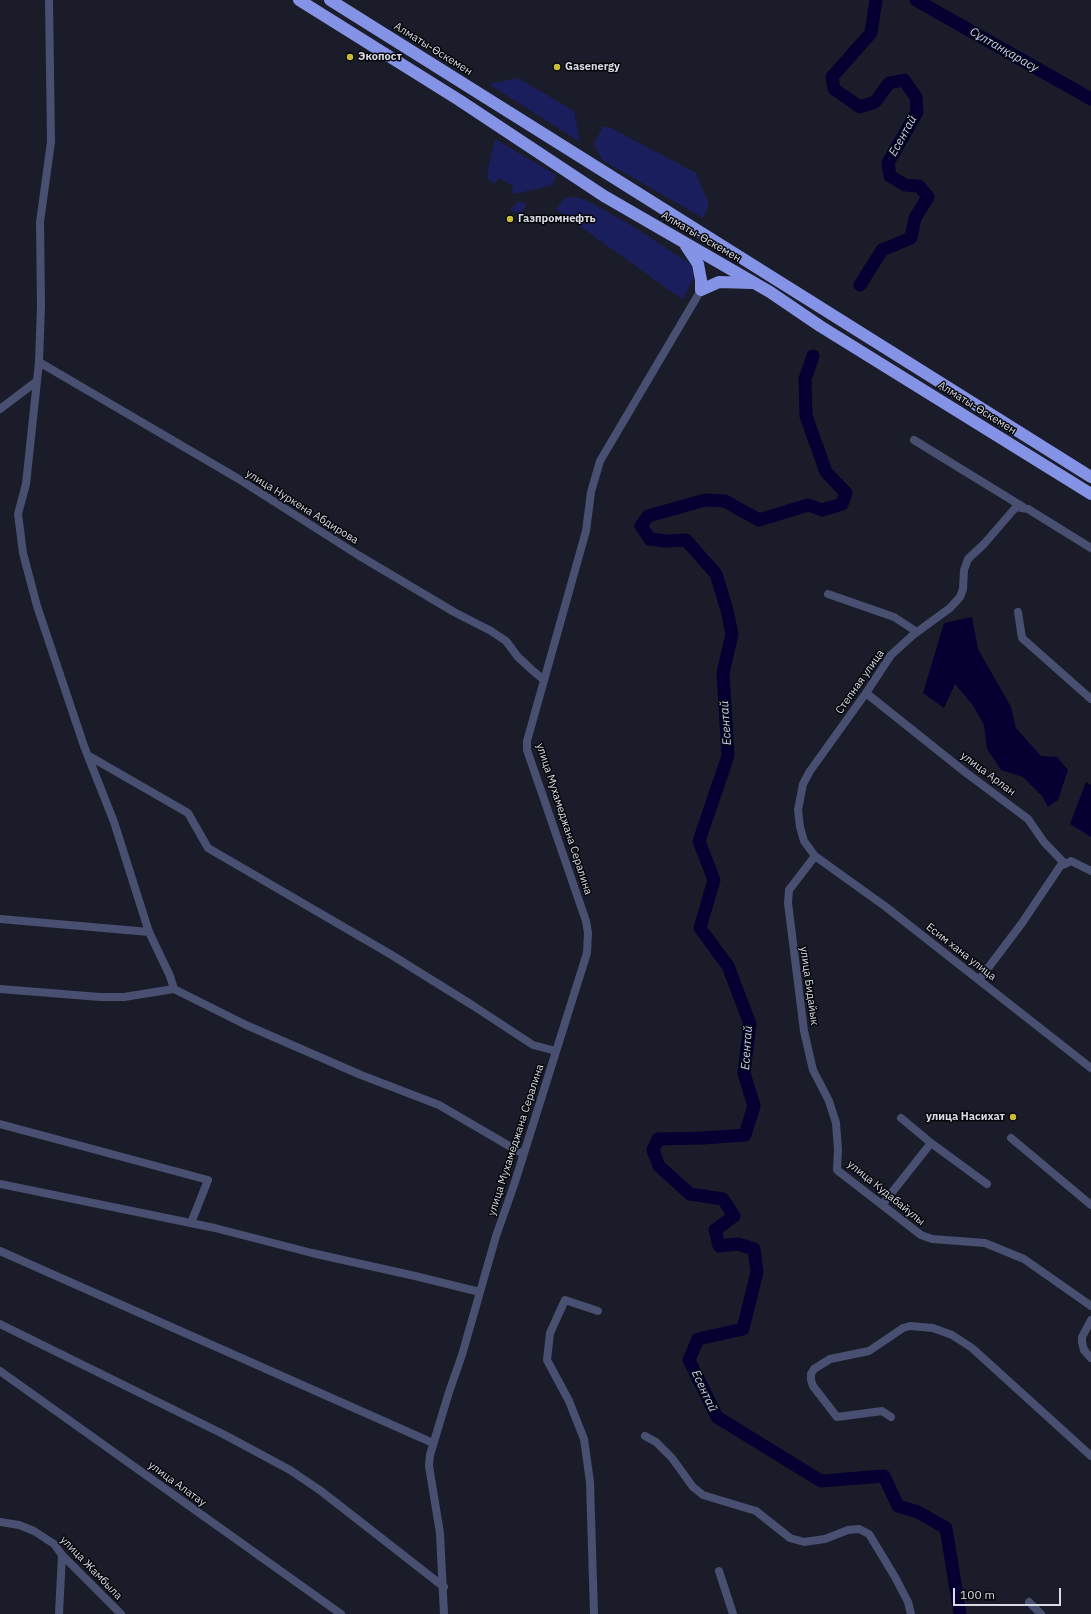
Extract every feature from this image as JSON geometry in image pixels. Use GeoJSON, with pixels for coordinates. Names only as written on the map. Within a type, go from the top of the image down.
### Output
{"type":"FeatureCollection","features":[{"type":"Feature","properties":{"kind":"highway","name":"Алматы-Өскемен"},"geometry":{"type":"LineString","coordinates":[[299,0],[459,100],[604,196],[754,283],[820,326],[1091,494]]}},
{"type":"Feature","properties":{"kind":"highway","name":"Алматы-Өскемен"},"geometry":{"type":"LineString","coordinates":[[330,0],[1091,477]]}},
{"type":"Feature","properties":{"kind":"highway"},"geometry":{"type":"LineString","coordinates":[[679,239],[688,248],[698,264],[701,290],[719,282],[754,283]]}},
{"type":"Feature","properties":{"kind":"street"},"geometry":{"type":"LineString","coordinates":[[49,0],[51,142],[40,222],[41,306],[39,362],[26,484],[18,514],[23,553],[37,606],[89,756],[114,822],[149,932],[170,976],[174,989]]}},
{"type":"Feature","properties":{"kind":"street","name":"улица Мухамеджана Сералина"},"geometry":{"type":"LineString","coordinates":[[444,1614],[444,1587],[440,1533],[430,1466],[433,1443],[462,1355],[480,1292],[587,953],[588,933],[586,921],[527,750],[527,741],[586,531],[591,492],[600,460],[701,290]]}},
{"type":"Feature","properties":{"kind":"street","name":"улица Нуркена Абдирова"},"geometry":{"type":"LineString","coordinates":[[39,362],[237,478],[358,555],[454,612],[491,631],[506,641],[523,661],[544,680]]}},
{"type":"Feature","properties":{"kind":"street"},"geometry":{"type":"LineString","coordinates":[[0,409],[37,381]]}},
{"type":"Feature","properties":{"kind":"street"},"geometry":{"type":"LineString","coordinates":[[914,440],[1091,548]]}},
{"type":"Feature","properties":{"kind":"street","name":"Степная улица"},"geometry":{"type":"LineString","coordinates":[[815,856],[804,841],[800,827],[798,810],[802,784],[891,655],[917,632],[950,608],[960,597],[963,589],[964,570],[968,559],[984,544],[1016,507],[1028,509]]}},
{"type":"Feature","properties":{"kind":"street"},"geometry":{"type":"LineString","coordinates":[[828,594],[894,617],[917,632]]}},
{"type":"Feature","properties":{"kind":"street"},"geometry":{"type":"LineString","coordinates":[[1018,612],[1022,638],[1091,699]]}},
{"type":"Feature","properties":{"kind":"street","name":"улица Арлан"},"geometry":{"type":"LineString","coordinates":[[866,693],[965,772],[1028,819],[1044,842],[1065,864]]}},
{"type":"Feature","properties":{"kind":"street"},"geometry":{"type":"LineString","coordinates":[[89,756],[188,813],[208,848],[390,954],[533,1045],[556,1051]]}},
{"type":"Feature","properties":{"kind":"street","name":"Есим хана улица"},"geometry":{"type":"LineString","coordinates":[[815,856],[886,907],[1091,1068]]}},
{"type":"Feature","properties":{"kind":"street","name":"улица Бидайык"},"geometry":{"type":"LineString","coordinates":[[815,856],[790,890],[788,903],[804,1031],[813,1070],[829,1101],[836,1123]]}},
{"type":"Feature","properties":{"kind":"street"},"geometry":{"type":"LineString","coordinates":[[979,980],[1022,922],[1061,865],[1071,861],[1091,871]]}},
{"type":"Feature","properties":{"kind":"street"},"geometry":{"type":"LineString","coordinates":[[0,919],[149,932]]}},
{"type":"Feature","properties":{"kind":"street"},"geometry":{"type":"LineString","coordinates":[[0,989],[106,997],[124,997],[174,989],[246,1025],[361,1075],[439,1105],[523,1154]]}},
{"type":"Feature","properties":{"kind":"street"},"geometry":{"type":"LineString","coordinates":[[901,1118],[931,1143],[987,1184]]}},
{"type":"Feature","properties":{"kind":"street","name":"улица Кудабайулы"},"geometry":{"type":"LineString","coordinates":[[836,1123],[838,1150],[837,1170],[921,1235],[932,1239],[984,1243],[1024,1259],[1091,1306]]}},
{"type":"Feature","properties":{"kind":"street"},"geometry":{"type":"LineString","coordinates":[[0,1124],[208,1180],[191,1224]]}},
{"type":"Feature","properties":{"kind":"street"},"geometry":{"type":"LineString","coordinates":[[1011,1138],[1091,1205]]}},
{"type":"Feature","properties":{"kind":"street"},"geometry":{"type":"LineString","coordinates":[[882,1205],[931,1143]]}},
{"type":"Feature","properties":{"kind":"street"},"geometry":{"type":"LineString","coordinates":[[0,1184],[191,1224],[480,1292]]}},
{"type":"Feature","properties":{"kind":"street"},"geometry":{"type":"LineString","coordinates":[[0,1251],[433,1443]]}},
{"type":"Feature","properties":{"kind":"street"},"geometry":{"type":"LineString","coordinates":[[594,1614],[590,1482],[584,1439],[569,1400],[547,1360],[550,1333],[565,1300],[598,1311]]}},
{"type":"Feature","properties":{"kind":"street"},"geometry":{"type":"LineString","coordinates":[[1091,1320],[1082,1337],[1084,1350],[1091,1358]]}},
{"type":"Feature","properties":{"kind":"street"},"geometry":{"type":"LineString","coordinates":[[0,1324],[223,1434],[290,1470],[327,1496],[444,1587]]}},
{"type":"Feature","properties":{"kind":"street"},"geometry":{"type":"LineString","coordinates":[[891,1417],[882,1411],[837,1417],[813,1386],[811,1374],[814,1369],[822,1363],[870,1351],[896,1332],[910,1326],[933,1328],[952,1334],[972,1348],[1091,1456]]}},
{"type":"Feature","properties":{"kind":"street","name":"улица Алатау"},"geometry":{"type":"LineString","coordinates":[[0,1371],[341,1614]]}},
{"type":"Feature","properties":{"kind":"street"},"geometry":{"type":"LineString","coordinates":[[645,1436],[656,1442],[672,1458],[693,1488],[703,1495],[756,1511],[790,1538],[804,1542],[825,1539],[848,1530],[859,1529],[869,1534],[895,1577],[908,1602],[911,1614]]}},
{"type":"Feature","properties":{"kind":"street","name":"улица Жамбыла"},"geometry":{"type":"LineString","coordinates":[[0,1522],[19,1525],[34,1531],[54,1544],[62,1555],[121,1614]]}},
{"type":"Feature","properties":{"kind":"street"},"geometry":{"type":"LineString","coordinates":[[59,1614],[62,1555]]}},
{"type":"Feature","properties":{"kind":"street"},"geometry":{"type":"LineString","coordinates":[[720,1571],[733,1614]]}},
{"type":"Feature","properties":{"kind":"street"},"geometry":{"type":"LineString","coordinates":[[1028,1602],[1041,1614]]}},
{"type":"Feature","properties":{"kind":"shaded area"},"geometry":{"type":"Polygon","coordinates":[[[518,78],[574,111],[580,142],[489,84],[518,78]]]}},
{"type":"Feature","properties":{"kind":"shaded area"},"geometry":{"type":"Polygon","coordinates":[[[603,126],[611,128],[696,173],[709,205],[703,218],[602,160],[594,144],[603,126]]]}},
{"type":"Feature","properties":{"kind":"shaded area"},"geometry":{"type":"Polygon","coordinates":[[[495,139],[556,175],[553,185],[514,194],[511,192],[514,186],[498,178],[495,184],[487,178],[495,139]]]}},
{"type":"Feature","properties":{"kind":"shaded area"},"geometry":{"type":"Polygon","coordinates":[[[575,197],[586,200],[629,224],[692,265],[694,277],[683,300],[556,209],[565,198],[575,197]]]}},
{"type":"Feature","properties":{"kind":"shaded area"},"geometry":{"type":"Polygon","coordinates":[[[518,202],[525,203],[527,205],[520,215],[510,209],[518,202]]]}},
{"type":"Feature","properties":{"kind":"shaded area"},"geometry":{"type":"Polygon","coordinates":[[[972,617],[978,649],[1011,707],[1016,728],[1041,756],[1057,757],[1068,770],[1058,800],[1048,807],[1042,796],[1023,777],[1001,770],[987,749],[984,725],[972,704],[955,684],[944,708],[923,693],[944,623],[972,617]]]}},
{"type":"Feature","properties":{"kind":"shaded area"},"geometry":{"type":"Polygon","coordinates":[[[1086,782],[1091,785],[1091,837],[1070,824],[1086,782]]]}},
{"type":"Feature","properties":{"kind":"waterway","name":"Есентай"},"geometry":{"type":"LineString","coordinates":[[860,285],[882,250],[911,238],[915,218],[928,197],[919,186],[905,185],[890,176],[888,163],[917,112],[916,97],[904,80],[889,83],[875,102],[860,107],[834,89],[832,77],[871,33],[876,0]]}},
{"type":"Feature","properties":{"kind":"waterway","name":"Сұлтанқарасу"},"geometry":{"type":"LineString","coordinates":[[916,0],[1091,99]]}},
{"type":"Feature","properties":{"kind":"waterway","name":"Есентай"},"geometry":{"type":"LineString","coordinates":[[813,356],[805,379],[806,416],[826,472],[846,493],[842,504],[822,510],[808,505],[759,520],[725,501],[705,500],[648,516],[641,526],[650,539],[666,541],[686,540],[716,574],[727,610],[732,634],[723,673],[728,756],[699,841],[714,880],[700,928],[728,966],[750,1024],[744,1073],[754,1106],[745,1135],[658,1139],[653,1150],[659,1166],[690,1194],[723,1199],[734,1216],[715,1230],[719,1246],[738,1244],[754,1249],[757,1272],[743,1329],[698,1339],[689,1360],[717,1417],[821,1481],[884,1476],[898,1506],[918,1512],[946,1528],[960,1614]]}},
{"type":"Feature","properties":{"kind":"place","name":"Экопост"},"geometry":{"type":"Point","coordinates":[350,57]}},
{"type":"Feature","properties":{"kind":"place","name":"Gasenergy"},"geometry":{"type":"Point","coordinates":[557,67]}},
{"type":"Feature","properties":{"kind":"place","name":"Газпромнефть"},"geometry":{"type":"Point","coordinates":[510,219]}},
{"type":"Feature","properties":{"kind":"place","name":"улица Насихат"},"geometry":{"type":"Point","coordinates":[1013,1117]}}]}
